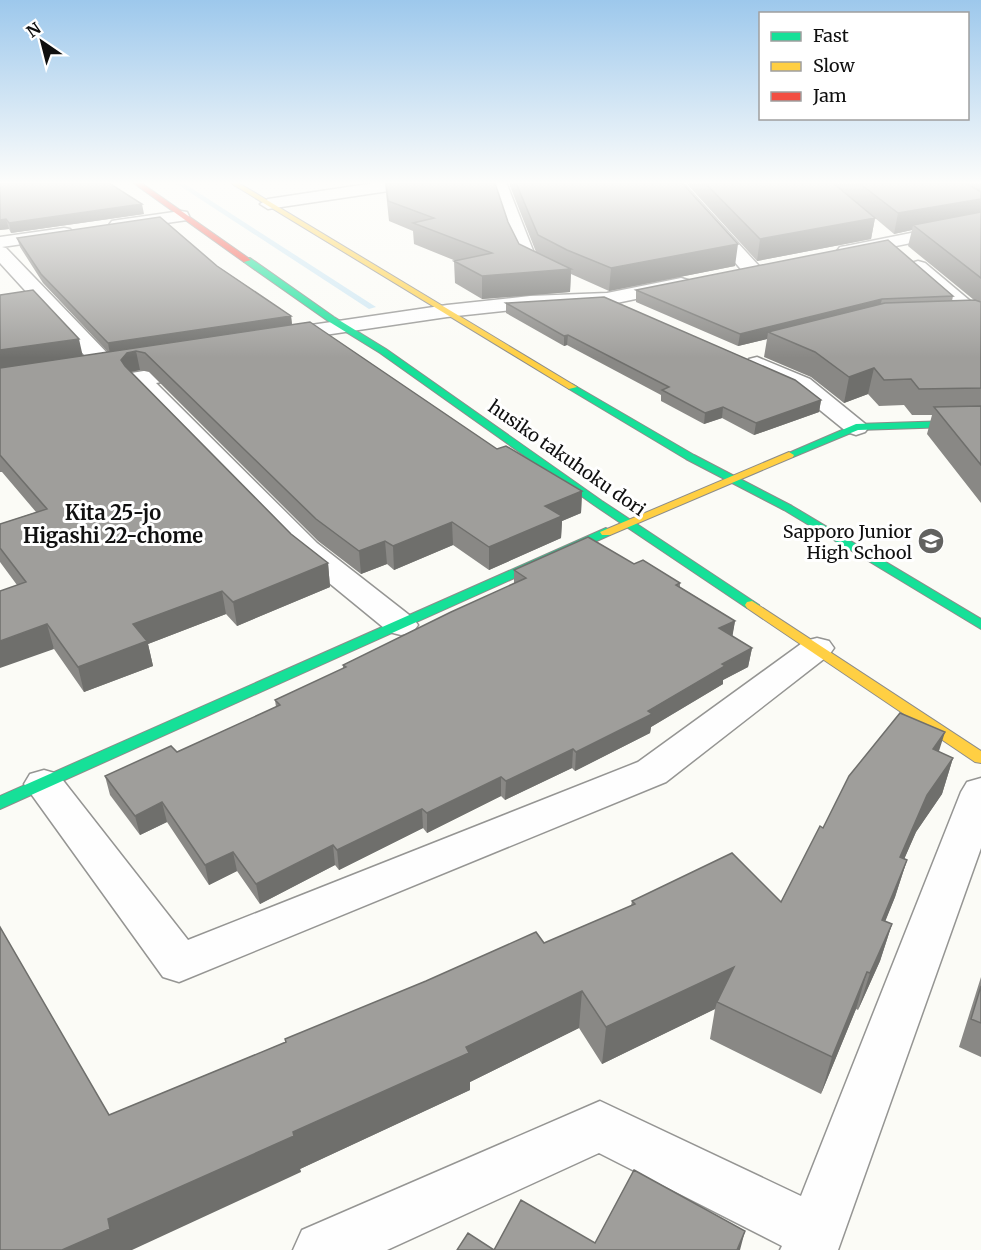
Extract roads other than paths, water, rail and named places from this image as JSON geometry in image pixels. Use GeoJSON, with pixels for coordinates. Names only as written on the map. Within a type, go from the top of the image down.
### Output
{"type":"FeatureCollection","features":[{"type":"Feature","properties":{"kind":"street","name":"husiko takuhoku dori"},"geometry":{"type":"LineString","coordinates":[[216,240],[369,342],[627,523],[981,758]]}},
{"type":"Feature","properties":{"kind":"street"},"geometry":{"type":"LineString","coordinates":[[329,240],[690,458],[734,478],[788,508],[981,625]]}},
{"type":"Feature","properties":{"kind":"street"},"geometry":{"type":"LineString","coordinates":[[518,240],[528,261],[558,278],[639,313]]}},
{"type":"Feature","properties":{"kind":"street"},"geometry":{"type":"LineString","coordinates":[[725,240],[752,270]]}},
{"type":"Feature","properties":{"kind":"street"},"geometry":{"type":"LineString","coordinates":[[887,240],[978,316]]}},
{"type":"Feature","properties":{"kind":"street"},"geometry":{"type":"LineString","coordinates":[[832,254],[903,240]]}},
{"type":"Feature","properties":{"kind":"street"},"geometry":{"type":"LineString","coordinates":[[0,252],[104,363]]}},
{"type":"Feature","properties":{"kind":"street"},"geometry":{"type":"LineString","coordinates":[[730,274],[775,265]]}},
{"type":"Feature","properties":{"kind":"street"},"geometry":{"type":"LineString","coordinates":[[253,340],[447,311],[530,302],[607,299],[696,281]]}},
{"type":"Feature","properties":{"kind":"street"},"geometry":{"type":"LineString","coordinates":[[21,301],[43,298]]}},
{"type":"Feature","properties":{"kind":"street"},"geometry":{"type":"LineString","coordinates":[[274,357],[578,310],[607,299]]}},
{"type":"Feature","properties":{"kind":"street"},"geometry":{"type":"LineString","coordinates":[[950,315],[978,316]]}},
{"type":"Feature","properties":{"kind":"street"},"geometry":{"type":"LineString","coordinates":[[770,347],[736,355],[802,384],[856,427]]}},
{"type":"Feature","properties":{"kind":"street"},"geometry":{"type":"LineString","coordinates":[[81,366],[104,363],[133,369],[218,366]]}},
{"type":"Feature","properties":{"kind":"street"},"geometry":{"type":"LineString","coordinates":[[69,390],[133,369]]}},
{"type":"Feature","properties":{"kind":"street"},"geometry":{"type":"LineString","coordinates":[[133,369],[306,549],[400,625]]}},
{"type":"Feature","properties":{"kind":"street"},"geometry":{"type":"LineString","coordinates":[[0,803],[627,523],[856,427],[981,423]]}},
{"type":"Feature","properties":{"kind":"street"},"geometry":{"type":"LineString","coordinates":[[44,784],[179,963],[652,772],[817,648]]}},
{"type":"Feature","properties":{"kind":"street"},"geometry":{"type":"LineString","coordinates":[[322,1250],[600,1126],[813,1241],[981,792]]}},
{"type":"Feature","properties":{"kind":"waterway"},"geometry":{"type":"LineString","coordinates":[[268,240],[372,307]]}},
{"type":"Feature","properties":{"kind":"place","name":"Sapporo Junior High School"},"geometry":{"type":"Point","coordinates":[931,541]}},
{"type":"Feature","properties":{"kind":"district","name":"Kita 25-jo Higashi 22-chome"},"geometry":{"type":"Point","coordinates":[113,524]}}]}
